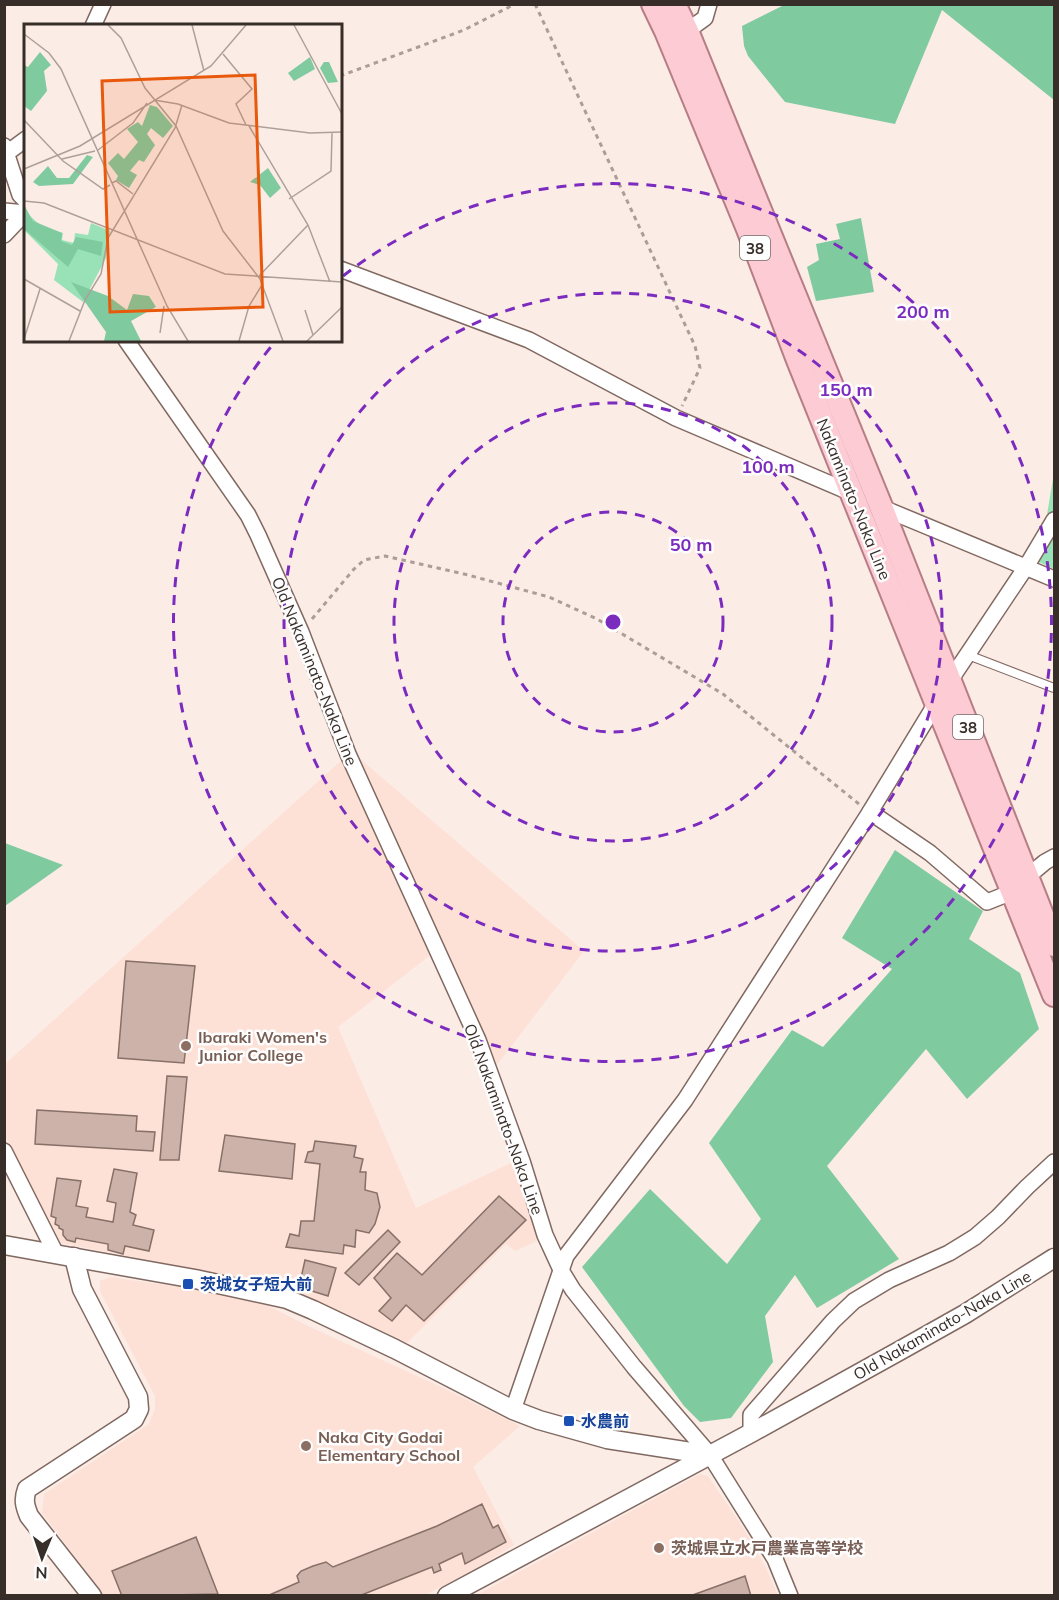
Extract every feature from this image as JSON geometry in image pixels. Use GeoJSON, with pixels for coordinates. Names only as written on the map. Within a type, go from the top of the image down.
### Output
{"type":"FeatureCollection","features":[{"type":"Feature","properties":{"kind":"main road","name":"Nakaminato-Naka Line"},"geometry":{"type":"LineString","coordinates":[[653,4],[743,218],[937,705],[1020,884],[1054,945]]}},
{"type":"Feature","properties":{"kind":"main road","name":"Nakaminato-Naka Line"},"geometry":{"type":"LineString","coordinates":[[674,4],[882,509],[950,682],[1020,884],[1054,995]]}},
{"type":"Feature","properties":{"kind":"street"},"geometry":{"type":"LineString","coordinates":[[94,24],[103,4]]}},
{"type":"Feature","properties":{"kind":"street"},"geometry":{"type":"LineString","coordinates":[[687,31],[705,18],[709,4]]}},
{"type":"Feature","properties":{"kind":"street"},"geometry":{"type":"LineString","coordinates":[[24,140],[6,149],[20,195],[24,199]]}},
{"type":"Feature","properties":{"kind":"street"},"geometry":{"type":"LineString","coordinates":[[4,211],[24,213]]}},
{"type":"Feature","properties":{"kind":"street"},"geometry":{"type":"LineString","coordinates":[[4,236],[24,215]]}},
{"type":"Feature","properties":{"kind":"street"},"geometry":{"type":"LineString","coordinates":[[342,270],[529,340],[676,418],[852,493],[882,509],[1054,579]]}},
{"type":"Feature","properties":{"kind":"street","name":"Old Nakaminato-Naka Line"},"geometry":{"type":"LineString","coordinates":[[127,342],[248,515],[258,535],[301,632],[348,754],[478,1040],[522,1161],[545,1235],[562,1272],[573,1290],[634,1367],[710,1455],[965,1314],[1054,1258]]}},
{"type":"Feature","properties":{"kind":"street"},"geometry":{"type":"LineString","coordinates":[[513,1410],[567,1256],[685,1100],[1054,520]]}},
{"type":"Feature","properties":{"kind":"street"},"geometry":{"type":"LineString","coordinates":[[870,812],[930,853],[987,902],[1020,884],[1054,857]]}},
{"type":"Feature","properties":{"kind":"street"},"geometry":{"type":"LineString","coordinates":[[4,1151],[65,1255],[138,1396],[139,1410],[134,1419],[27,1489],[24,1497],[29,1516],[92,1596]]}},
{"type":"Feature","properties":{"kind":"street"},"geometry":{"type":"LineString","coordinates":[[751,1433],[752,1415],[833,1320],[854,1301],[889,1280],[949,1253],[975,1237],[1054,1162]]}},
{"type":"Feature","properties":{"kind":"street"},"geometry":{"type":"LineString","coordinates":[[4,1245],[195,1279],[287,1299],[394,1349],[513,1410],[550,1424],[606,1439],[710,1455],[775,1559],[790,1596]]}},
{"type":"Feature","properties":{"kind":"street"},"geometry":{"type":"LineString","coordinates":[[447,1596],[710,1455]]}},
{"type":"Feature","properties":{"kind":"lane"},"geometry":{"type":"LineString","coordinates":[[968,655],[1054,688]]}},
{"type":"Feature","properties":{"kind":"path"},"geometry":{"type":"LineString","coordinates":[[342,75],[464,30],[515,4]]}},
{"type":"Feature","properties":{"kind":"path"},"geometry":{"type":"LineString","coordinates":[[535,4],[694,346],[700,368],[676,418]]}},
{"type":"Feature","properties":{"kind":"path"},"geometry":{"type":"LineString","coordinates":[[301,632],[354,569],[364,560],[385,556],[549,597],[597,619],[723,694],[870,812]]}},
{"type":"Feature","properties":{"kind":"shaded area","name":"Ibaraki Women's Junior College"},"geometry":{"type":"Polygon","coordinates":[[[357,756],[584,951],[497,1065],[442,946],[338,1027],[416,1208],[513,1162],[539,1240],[515,1251],[506,1244],[407,1343],[288,1287],[61,1243],[5,1136],[4,1065],[344,758],[357,756]]]}},
{"type":"Feature","properties":{"kind":"shaded area","name":"Naka City Godai Elementary School"},"geometry":{"type":"Polygon","coordinates":[[[110,1277],[255,1299],[520,1426],[473,1467],[514,1545],[484,1564],[425,1595],[104,1595],[42,1513],[44,1494],[149,1424],[155,1409],[155,1396],[100,1291],[100,1281],[110,1277]]]}},
{"type":"Feature","properties":{"kind":"shaded area","name":"茨城県立水戸農業高等学校"},"geometry":{"type":"Polygon","coordinates":[[[700,1474],[708,1476],[744,1529],[778,1595],[475,1596],[700,1474]]]}},
{"type":"Feature","properties":{"kind":"green space"},"geometry":{"type":"Polygon","coordinates":[[[784,5],[1054,5],[1054,100],[942,10],[895,124],[785,102],[748,56],[744,46],[742,26],[784,5]]]}},
{"type":"Feature","properties":{"kind":"green space"},"geometry":{"type":"Polygon","coordinates":[[[861,218],[874,292],[816,301],[807,267],[819,260],[816,244],[840,239],[836,224],[861,218]]]}},
{"type":"Feature","properties":{"kind":"green space"},"geometry":{"type":"Polygon","coordinates":[[[1054,473],[1054,569],[1039,562],[1054,473]]]}},
{"type":"Feature","properties":{"kind":"green space"},"geometry":{"type":"Polygon","coordinates":[[[5,843],[63,865],[4,906],[5,843]]]}},
{"type":"Feature","properties":{"kind":"green space"},"geometry":{"type":"Polygon","coordinates":[[[895,850],[983,911],[969,939],[1020,973],[1039,1029],[967,1099],[926,1049],[827,1166],[899,1259],[817,1308],[795,1275],[765,1316],[773,1362],[731,1418],[700,1422],[684,1406],[582,1267],[650,1189],[727,1264],[761,1219],[709,1143],[792,1030],[823,1047],[892,969],[842,938],[895,850]]]}},
{"type":"Feature","properties":{"kind":"building"},"geometry":{"type":"Polygon","coordinates":[[[126,961],[195,966],[184,1063],[118,1058],[126,961]]]}},
{"type":"Feature","properties":{"kind":"building"},"geometry":{"type":"Polygon","coordinates":[[[167,1076],[187,1077],[179,1160],[160,1160],[167,1076]]]}},
{"type":"Feature","properties":{"kind":"building"},"geometry":{"type":"Polygon","coordinates":[[[37,1110],[137,1116],[136,1131],[155,1132],[153,1151],[35,1144],[37,1110]]]}},
{"type":"Feature","properties":{"kind":"building"},"geometry":{"type":"Polygon","coordinates":[[[225,1135],[295,1144],[292,1179],[219,1171],[225,1135]]]}},
{"type":"Feature","properties":{"kind":"building"},"geometry":{"type":"Polygon","coordinates":[[[315,1141],[356,1146],[354,1157],[363,1159],[360,1172],[366,1172],[365,1190],[377,1193],[380,1207],[375,1224],[369,1233],[356,1230],[355,1247],[344,1245],[343,1254],[286,1247],[290,1234],[299,1236],[301,1221],[314,1221],[320,1164],[305,1162],[308,1152],[313,1151],[315,1141]]]}},
{"type":"Feature","properties":{"kind":"building"},"geometry":{"type":"Polygon","coordinates":[[[114,1169],[137,1173],[130,1212],[136,1215],[133,1225],[154,1230],[149,1251],[125,1246],[123,1254],[108,1250],[108,1244],[76,1238],[75,1242],[67,1240],[63,1235],[63,1230],[55,1224],[56,1218],[51,1216],[57,1178],[81,1181],[76,1206],[88,1208],[86,1217],[113,1222],[116,1203],[107,1201],[114,1169]]]}},
{"type":"Feature","properties":{"kind":"building"},"geometry":{"type":"Polygon","coordinates":[[[499,1196],[526,1220],[424,1321],[406,1305],[392,1321],[379,1311],[391,1298],[374,1278],[397,1253],[422,1275],[499,1196]]]}},
{"type":"Feature","properties":{"kind":"building"},"geometry":{"type":"Polygon","coordinates":[[[388,1230],[400,1242],[359,1285],[345,1273],[388,1230]]]}},
{"type":"Feature","properties":{"kind":"building"},"geometry":{"type":"Polygon","coordinates":[[[305,1260],[336,1268],[328,1296],[299,1287],[305,1260]]]}},
{"type":"Feature","properties":{"kind":"building"},"geometry":{"type":"Polygon","coordinates":[[[482,1504],[493,1528],[498,1525],[506,1542],[465,1564],[462,1553],[439,1564],[441,1570],[434,1573],[432,1567],[359,1596],[267,1596],[299,1582],[297,1576],[301,1571],[326,1562],[333,1567],[437,1526],[482,1504]]]}},
{"type":"Feature","properties":{"kind":"building"},"geometry":{"type":"Polygon","coordinates":[[[196,1537],[218,1594],[122,1596],[112,1571],[196,1537]]]}},
{"type":"Feature","properties":{"kind":"building"},"geometry":{"type":"Polygon","coordinates":[[[745,1576],[751,1596],[690,1596],[745,1576]]]}},
{"type":"Feature","properties":{"kind":"place","name":"Ibaraki Women's Junior College"},"geometry":{"type":"Point","coordinates":[186,1046]}},
{"type":"Feature","properties":{"kind":"place","name":"茨城女子短大前"},"geometry":{"type":"Point","coordinates":[188,1284]}},
{"type":"Feature","properties":{"kind":"place","name":"水農前"},"geometry":{"type":"Point","coordinates":[569,1421]}},
{"type":"Feature","properties":{"kind":"place","name":"Naka City Godai Elementary School"},"geometry":{"type":"Point","coordinates":[306,1446]}},
{"type":"Feature","properties":{"kind":"place","name":"茨城県立水戸農業高等学校"},"geometry":{"type":"Point","coordinates":[659,1548]}}]}
